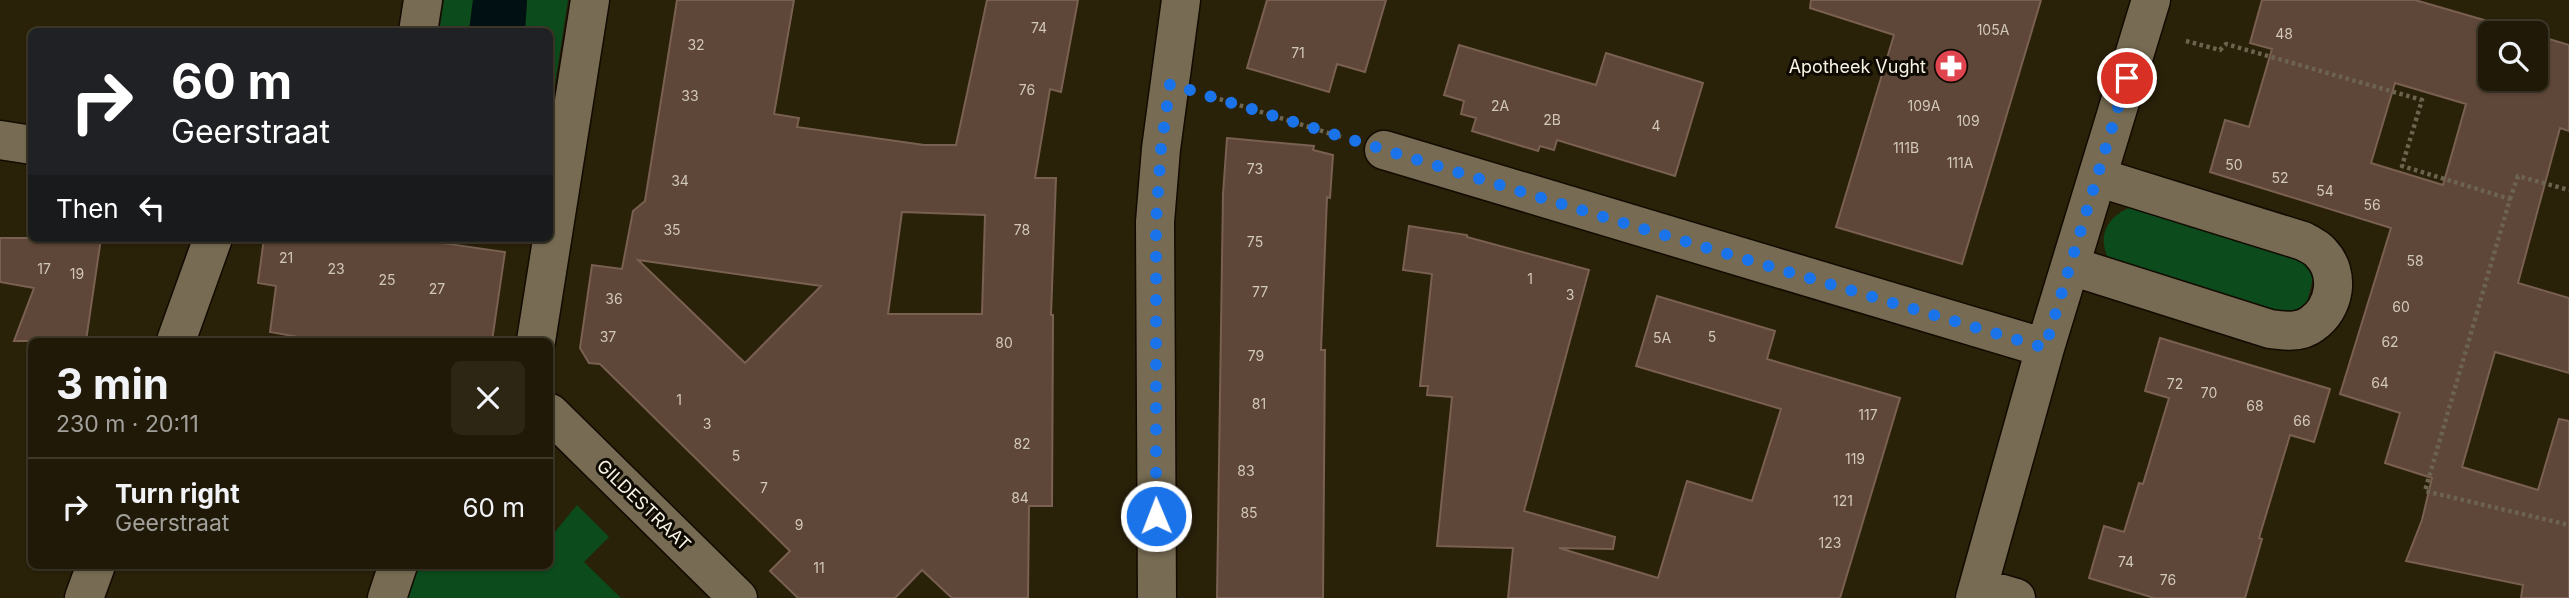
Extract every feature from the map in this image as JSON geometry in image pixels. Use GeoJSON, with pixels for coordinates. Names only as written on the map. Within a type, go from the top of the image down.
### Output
{"type":"FeatureCollection","features":[{"type":"Feature","properties":{"kind":"street"},"geometry":{"type":"LineString","coordinates":[[419,28],[424,0]]}},
{"type":"Feature","properties":{"kind":"street"},"geometry":{"type":"LineString","coordinates":[[553,212],[590,0]]}},
{"type":"Feature","properties":{"kind":"street"},"geometry":{"type":"LineString","coordinates":[[1157,598],[1156,222],[1161,149],[1181,0]]}},
{"type":"Feature","properties":{"kind":"street"},"geometry":{"type":"LineString","coordinates":[[2016,598],[1977,593],[2045,348],[2146,15]]}},
{"type":"Feature","properties":{"kind":"street"},"geometry":{"type":"LineString","coordinates":[[0,140],[28,144]]}},
{"type":"Feature","properties":{"kind":"street"},"geometry":{"type":"LineString","coordinates":[[1384,150],[2045,348]]}},
{"type":"Feature","properties":{"kind":"street"},"geometry":{"type":"LineString","coordinates":[[2071,266],[2270,329],[2291,331],[2311,326],[2327,311],[2334,291],[2332,270],[2321,252],[2303,241],[2098,177]]}},
{"type":"Feature","properties":{"kind":"street"},"geometry":{"type":"LineString","coordinates":[[177,338],[212,242]]}},
{"type":"Feature","properties":{"kind":"street"},"geometry":{"type":"LineString","coordinates":[[536,338],[549,242]]}},
{"type":"Feature","properties":{"kind":"street","name":"GILDESTRAAT"},"geometry":{"type":"LineString","coordinates":[[553,416],[738,598]]}},
{"type":"Feature","properties":{"kind":"street"},"geometry":{"type":"LineString","coordinates":[[84,598],[95,569]]}},
{"type":"Feature","properties":{"kind":"street"},"geometry":{"type":"LineString","coordinates":[[387,598],[397,569]]}},
{"type":"Feature","properties":{"kind":"path"},"geometry":{"type":"LineString","coordinates":[[2146,15],[2220,50],[2226,44],[2422,100],[2402,166],[2510,199]]}},
{"type":"Feature","properties":{"kind":"path"},"geometry":{"type":"LineString","coordinates":[[1170,84],[1384,150]]}},
{"type":"Feature","properties":{"kind":"path"},"geometry":{"type":"LineString","coordinates":[[2569,190],[2518,176],[2425,491],[2569,525]]}},
{"type":"Feature","properties":{"kind":"green space"},"geometry":{"type":"Polygon","coordinates":[[[444,0],[473,0],[469,28],[440,28],[444,0]]]}},
{"type":"Feature","properties":{"kind":"green space"},"geometry":{"type":"Polygon","coordinates":[[[527,0],[568,0],[553,97],[553,28],[525,28],[527,0]]]}},
{"type":"Feature","properties":{"kind":"green space"},"geometry":{"type":"Polygon","coordinates":[[[2134,206],[2290,251],[2310,268],[2313,278],[2307,303],[2298,313],[2283,320],[2112,265],[2104,246],[2106,230],[2116,216],[2134,206]]]}},
{"type":"Feature","properties":{"kind":"green space"},"geometry":{"type":"Polygon","coordinates":[[[577,505],[609,537],[584,562],[621,598],[400,598],[410,569],[553,569],[554,533],[577,505]]]}},
{"type":"Feature","properties":{"kind":"shaded area"},"geometry":{"type":"Polygon","coordinates":[[[473,0],[527,0],[525,28],[469,28],[473,0]]]}},
{"type":"Feature","properties":{"kind":"building"},"geometry":{"type":"Polygon","coordinates":[[[677,0],[794,0],[774,114],[799,118],[797,127],[924,145],[956,145],[987,0],[1078,0],[1061,92],[1050,89],[1035,178],[1056,178],[1051,315],[1052,506],[1029,506],[1028,598],[952,598],[922,570],[895,598],[798,598],[770,571],[790,551],[600,364],[589,363],[580,348],[592,265],[622,269],[633,211],[645,201],[677,0]],[[902,212],[888,314],[982,314],[985,215],[902,212]],[[638,260],[745,363],[821,286],[638,260]]]}},
{"type":"Feature","properties":{"kind":"building"},"geometry":{"type":"Polygon","coordinates":[[[1267,0],[1386,0],[1365,72],[1337,64],[1329,92],[1247,68],[1267,0]]]}},
{"type":"Feature","properties":{"kind":"building"},"geometry":{"type":"Polygon","coordinates":[[[1811,0],[2041,0],[1962,264],[1836,227],[1894,35],[1810,8],[1811,0]]]}},
{"type":"Feature","properties":{"kind":"building"},"geometry":{"type":"Polygon","coordinates":[[[2262,0],[2415,0],[2488,21],[2478,21],[2478,91],[2548,91],[2548,39],[2569,45],[2569,131],[2560,128],[2518,283],[2569,298],[2569,373],[2495,352],[2462,467],[2538,490],[2559,419],[2569,421],[2569,598],[2521,598],[2523,585],[2406,561],[2422,520],[2432,478],[2385,463],[2400,413],[2340,394],[2391,228],[2210,172],[2225,120],[2249,127],[2272,49],[2250,43],[2262,0]],[[2395,83],[2371,163],[2443,185],[2466,104],[2395,83]]]}},
{"type":"Feature","properties":{"kind":"building"},"geometry":{"type":"Polygon","coordinates":[[[1459,45],[1596,85],[1606,53],[1703,83],[1675,176],[1557,140],[1554,150],[1540,146],[1538,151],[1472,131],[1476,118],[1461,114],[1464,101],[1444,95],[1459,45]]]}},
{"type":"Feature","properties":{"kind":"building"},"geometry":{"type":"Polygon","coordinates":[[[1227,138],[1314,146],[1313,150],[1333,155],[1330,198],[1327,197],[1321,350],[1325,350],[1323,598],[1217,598],[1223,194],[1227,138]]]}},
{"type":"Feature","properties":{"kind":"building"},"geometry":{"type":"Polygon","coordinates":[[[1409,226],[1467,235],[1589,270],[1524,511],[1615,537],[1613,549],[1559,548],[1658,578],[1687,481],[1752,501],[1781,409],[1636,366],[1657,296],[1775,331],[1767,359],[1900,398],[1840,598],[1508,598],[1513,548],[1437,546],[1452,397],[1427,395],[1428,386],[1420,386],[1432,274],[1403,270],[1409,226]]]}},
{"type":"Feature","properties":{"kind":"building"},"geometry":{"type":"Polygon","coordinates":[[[0,238],[28,238],[28,242],[100,242],[86,338],[28,338],[28,341],[14,341],[34,288],[0,282],[0,238]]]}},
{"type":"Feature","properties":{"kind":"building"},"geometry":{"type":"Polygon","coordinates":[[[263,242],[435,242],[505,252],[492,338],[304,338],[270,332],[276,286],[258,283],[263,242]]]}},
{"type":"Feature","properties":{"kind":"building"},"geometry":{"type":"Polygon","coordinates":[[[2160,338],[2330,389],[2314,442],[2290,435],[2259,538],[2262,539],[2245,598],[2154,598],[2089,578],[2104,526],[2124,532],[2139,483],[2143,484],[2169,398],[2145,391],[2160,338]]]}},
{"type":"Feature","properties":{"kind":"place","name":"Apotheek Vught"},"geometry":{"type":"Point","coordinates":[1951,66]}},
{"type":"Feature","properties":{"kind":"route"},"geometry":{"type":"LineString","coordinates":[[1156,516],[1156,222],[1161,149],[1170,84],[1630,225],[2045,348],[2127,78]]}}]}
